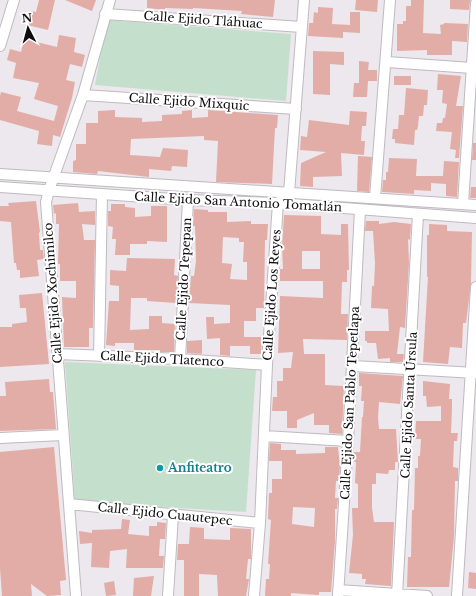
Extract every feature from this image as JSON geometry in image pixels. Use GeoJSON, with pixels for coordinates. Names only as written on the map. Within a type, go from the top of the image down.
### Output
{"type":"FeatureCollection","features":[{"type":"Feature","properties":{"kind":"street"},"geometry":{"type":"LineString","coordinates":[[0,46],[14,0]]}},
{"type":"Feature","properties":{"kind":"street","name":"Calle Ejido Xochimilco"},"geometry":{"type":"LineString","coordinates":[[76,596],[46,202],[53,178],[83,95],[110,0]]}},
{"type":"Feature","properties":{"kind":"street"},"geometry":{"type":"LineString","coordinates":[[278,203],[289,193],[304,0]]}},
{"type":"Feature","properties":{"kind":"street"},"geometry":{"type":"LineString","coordinates":[[375,198],[387,62],[390,0]]}},
{"type":"Feature","properties":{"kind":"street"},"geometry":{"type":"LineString","coordinates":[[463,204],[476,3]]}},
{"type":"Feature","properties":{"kind":"street","name":"Calle Ejido Tláhuac"},"geometry":{"type":"LineString","coordinates":[[105,14],[302,27]]}},
{"type":"Feature","properties":{"kind":"street"},"geometry":{"type":"LineString","coordinates":[[387,62],[472,68]]}},
{"type":"Feature","properties":{"kind":"street","name":"Calle Ejido Mixquic"},"geometry":{"type":"LineString","coordinates":[[83,95],[296,109]]}},
{"type":"Feature","properties":{"kind":"street","name":"Calle Ejido San Antonio Tomatlán"},"geometry":{"type":"LineString","coordinates":[[0,174],[476,205]]}},
{"type":"Feature","properties":{"kind":"street","name":"Calle Ejido San Antonio Tomatlán"},"geometry":{"type":"LineString","coordinates":[[0,187],[188,200],[278,203],[476,218]]}},
{"type":"Feature","properties":{"kind":"street"},"geometry":{"type":"LineString","coordinates":[[99,356],[102,194]]}},
{"type":"Feature","properties":{"kind":"street","name":"Calle Ejido Tepepan"},"geometry":{"type":"LineString","coordinates":[[180,359],[188,200]]}},
{"type":"Feature","properties":{"kind":"street","name":"Calle Ejido Los Reyes"},"geometry":{"type":"LineString","coordinates":[[254,596],[260,523],[267,365],[278,203]]}},
{"type":"Feature","properties":{"kind":"street","name":"Calle Ejido San Pablo Tepetlapa"},"geometry":{"type":"LineString","coordinates":[[338,593],[353,366],[360,210]]}},
{"type":"Feature","properties":{"kind":"street","name":"Calle Ejido Santa Úrsula"},"geometry":{"type":"LineString","coordinates":[[397,595],[411,368],[418,214]]}},
{"type":"Feature","properties":{"kind":"street"},"geometry":{"type":"LineString","coordinates":[[457,596],[474,373],[476,287]]}},
{"type":"Feature","properties":{"kind":"street","name":"Calle Ejido Tlatenco"},"geometry":{"type":"LineString","coordinates":[[58,354],[180,359],[267,365]]}},
{"type":"Feature","properties":{"kind":"street"},"geometry":{"type":"LineString","coordinates":[[353,366],[411,368],[474,373]]}},
{"type":"Feature","properties":{"kind":"street"},"geometry":{"type":"LineString","coordinates":[[0,438],[63,435]]}},
{"type":"Feature","properties":{"kind":"street"},"geometry":{"type":"LineString","coordinates":[[264,436],[348,441]]}},
{"type":"Feature","properties":{"kind":"street","name":"Calle Ejido Cuautepec"},"geometry":{"type":"LineString","coordinates":[[69,504],[260,523]]}},
{"type":"Feature","properties":{"kind":"street"},"geometry":{"type":"LineString","coordinates":[[168,596],[173,515]]}},
{"type":"Feature","properties":{"kind":"street"},"geometry":{"type":"LineString","coordinates":[[338,593],[427,596]]}},
{"type":"Feature","properties":{"kind":"green space"},"geometry":{"type":"Polygon","coordinates":[[[107,20],[291,34],[286,101],[95,85],[107,20]]]}},
{"type":"Feature","properties":{"kind":"green space"},"geometry":{"type":"Polygon","coordinates":[[[65,362],[256,370],[246,512],[75,502],[65,362]]]}},
{"type":"Feature","properties":{"kind":"building"},"geometry":{"type":"Polygon","coordinates":[[[39,0],[55,0],[48,30],[27,25],[31,11],[36,12],[39,0]]]}},
{"type":"Feature","properties":{"kind":"building"},"geometry":{"type":"Polygon","coordinates":[[[65,0],[96,0],[92,11],[65,0]]]}},
{"type":"Feature","properties":{"kind":"building"},"geometry":{"type":"Polygon","coordinates":[[[147,0],[275,0],[273,17],[241,14],[242,11],[193,8],[165,8],[165,10],[147,8],[147,0]]]}},
{"type":"Feature","properties":{"kind":"building"},"geometry":{"type":"Polygon","coordinates":[[[356,0],[378,0],[377,12],[355,10],[356,0]]]}},
{"type":"Feature","properties":{"kind":"building"},"geometry":{"type":"Polygon","coordinates":[[[411,0],[424,0],[423,33],[441,34],[440,25],[444,23],[468,24],[467,42],[452,41],[452,55],[427,55],[427,50],[397,51],[397,24],[403,24],[403,21],[406,21],[406,6],[411,6],[411,0]]]}},
{"type":"Feature","properties":{"kind":"building"},"geometry":{"type":"Polygon","coordinates":[[[450,0],[470,0],[469,10],[450,9],[450,0]]]}},
{"type":"Feature","properties":{"kind":"building"},"geometry":{"type":"Polygon","coordinates":[[[318,7],[333,8],[332,24],[350,25],[350,12],[360,12],[360,33],[343,32],[343,38],[308,36],[309,23],[313,23],[314,12],[318,13],[318,7]]]}},
{"type":"Feature","properties":{"kind":"building"},"geometry":{"type":"Polygon","coordinates":[[[59,35],[76,38],[74,52],[85,55],[82,67],[70,64],[66,80],[75,82],[72,98],[60,137],[53,135],[52,146],[37,144],[39,131],[0,120],[0,96],[1,92],[21,97],[17,111],[54,121],[58,106],[34,99],[39,83],[13,78],[16,63],[7,60],[10,49],[21,52],[24,39],[57,47],[59,35]]]}},
{"type":"Feature","properties":{"kind":"building"},"geometry":{"type":"Polygon","coordinates":[[[313,51],[344,52],[344,65],[330,64],[330,95],[313,94],[313,51]]]}},
{"type":"Feature","properties":{"kind":"building"},"geometry":{"type":"Polygon","coordinates":[[[359,61],[369,62],[368,70],[377,70],[377,81],[368,81],[367,97],[353,97],[354,83],[359,83],[359,61]]]}},
{"type":"Feature","properties":{"kind":"building"},"geometry":{"type":"Polygon","coordinates":[[[438,74],[461,76],[456,106],[463,106],[459,158],[455,158],[456,150],[450,149],[452,132],[436,131],[437,123],[442,123],[443,118],[445,118],[447,104],[442,103],[443,90],[437,90],[438,74]]]}},
{"type":"Feature","properties":{"kind":"building"},"geometry":{"type":"Polygon","coordinates":[[[394,76],[411,76],[411,85],[394,85],[394,76]]]}},
{"type":"Feature","properties":{"kind":"building"},"geometry":{"type":"Polygon","coordinates":[[[406,88],[428,90],[427,105],[424,105],[423,116],[419,116],[417,130],[415,130],[414,145],[395,143],[395,139],[392,139],[393,129],[398,129],[399,115],[404,115],[406,88]]]}},
{"type":"Feature","properties":{"kind":"building"},"geometry":{"type":"Polygon","coordinates":[[[115,110],[115,117],[142,118],[142,122],[162,121],[162,115],[182,114],[182,111],[192,110],[192,118],[208,117],[208,110],[278,115],[277,128],[275,128],[272,184],[216,182],[218,141],[204,140],[204,136],[131,139],[130,155],[160,157],[163,148],[188,150],[187,167],[172,166],[171,171],[149,169],[149,177],[98,171],[97,174],[73,172],[73,161],[76,160],[76,144],[86,144],[86,123],[98,123],[98,111],[115,110]]]}},
{"type":"Feature","properties":{"kind":"building"},"geometry":{"type":"Polygon","coordinates":[[[350,111],[367,112],[366,126],[362,126],[361,141],[365,141],[364,155],[341,153],[342,176],[313,177],[313,187],[300,186],[301,163],[326,152],[300,150],[301,136],[307,137],[309,120],[349,125],[350,111]]]}},
{"type":"Feature","properties":{"kind":"building"},"geometry":{"type":"Polygon","coordinates":[[[473,143],[476,143],[476,160],[472,160],[473,143]]]}},
{"type":"Feature","properties":{"kind":"building"},"geometry":{"type":"Polygon","coordinates":[[[358,156],[372,157],[369,192],[357,191],[358,156]]]}},
{"type":"Feature","properties":{"kind":"building"},"geometry":{"type":"Polygon","coordinates":[[[389,158],[417,159],[416,176],[443,176],[444,161],[459,162],[457,197],[446,196],[446,184],[431,183],[431,191],[414,190],[414,194],[382,192],[383,180],[386,180],[386,172],[388,172],[389,158]]]}},
{"type":"Feature","properties":{"kind":"building"},"geometry":{"type":"Polygon","coordinates":[[[471,187],[476,187],[476,198],[470,198],[471,187]]]}},
{"type":"Feature","properties":{"kind":"building"},"geometry":{"type":"Polygon","coordinates":[[[36,201],[40,232],[40,250],[43,250],[44,259],[37,260],[39,276],[20,278],[20,270],[17,270],[16,263],[14,263],[11,222],[0,221],[0,206],[9,206],[8,203],[36,201]]]}},
{"type":"Feature","properties":{"kind":"building"},"geometry":{"type":"Polygon","coordinates":[[[78,203],[79,212],[95,211],[95,225],[82,224],[84,240],[95,240],[93,328],[89,328],[89,347],[64,347],[62,297],[76,298],[76,281],[60,281],[60,264],[58,264],[59,224],[56,224],[56,213],[54,214],[53,205],[78,203]]]}},
{"type":"Feature","properties":{"kind":"building"},"geometry":{"type":"Polygon","coordinates":[[[111,204],[125,204],[125,207],[135,208],[135,217],[151,216],[151,206],[167,206],[167,242],[147,241],[147,244],[130,244],[130,255],[115,255],[116,239],[112,239],[113,227],[108,226],[108,211],[111,211],[111,204]]]}},
{"type":"Feature","properties":{"kind":"building"},"geometry":{"type":"Polygon","coordinates":[[[194,209],[208,210],[208,212],[227,212],[227,222],[251,221],[251,224],[268,224],[267,240],[265,240],[264,308],[256,308],[256,321],[244,321],[244,337],[262,337],[261,354],[250,354],[250,346],[230,346],[230,356],[220,355],[220,338],[207,339],[206,317],[214,317],[214,324],[230,323],[230,305],[189,303],[191,276],[194,276],[196,261],[195,226],[193,226],[194,209]],[[223,237],[222,263],[232,264],[230,279],[247,280],[247,262],[243,262],[244,242],[239,242],[239,238],[223,237]]]}},
{"type":"Feature","properties":{"kind":"building"},"geometry":{"type":"Polygon","coordinates":[[[284,215],[321,216],[321,234],[341,235],[341,224],[348,224],[349,270],[347,270],[347,282],[342,282],[341,314],[348,314],[347,340],[303,339],[304,354],[325,354],[325,385],[344,386],[342,434],[329,433],[329,425],[314,425],[314,413],[297,420],[297,428],[287,428],[287,411],[272,411],[273,397],[277,397],[277,381],[283,381],[283,368],[291,368],[293,352],[278,353],[280,296],[323,298],[323,281],[280,281],[280,269],[283,269],[282,247],[284,215]],[[302,251],[302,269],[320,269],[320,251],[302,251]]]}},
{"type":"Feature","properties":{"kind":"building"},"geometry":{"type":"Polygon","coordinates":[[[366,221],[379,221],[379,224],[394,222],[411,224],[410,240],[408,239],[409,263],[405,328],[400,327],[397,354],[404,354],[403,362],[390,362],[390,358],[378,359],[376,343],[367,343],[367,341],[365,341],[365,331],[389,331],[388,309],[371,308],[375,263],[373,231],[365,231],[366,221]]]}},
{"type":"Feature","properties":{"kind":"building"},"geometry":{"type":"Polygon","coordinates":[[[429,224],[447,225],[447,231],[472,232],[471,283],[466,323],[463,323],[462,348],[450,347],[448,364],[423,362],[428,277],[427,235],[429,235],[429,224]]]}},
{"type":"Feature","properties":{"kind":"building"},"geometry":{"type":"Polygon","coordinates":[[[127,258],[175,259],[174,275],[178,276],[176,303],[147,301],[147,298],[131,298],[130,330],[149,329],[149,316],[162,316],[162,323],[175,324],[174,352],[160,352],[160,350],[134,350],[134,343],[115,343],[115,346],[106,345],[109,301],[119,301],[119,286],[110,285],[110,270],[126,271],[127,258]]]}},
{"type":"Feature","properties":{"kind":"building"},"geometry":{"type":"Polygon","coordinates":[[[42,293],[49,364],[0,367],[0,327],[12,327],[12,324],[27,322],[26,308],[20,308],[19,295],[42,293]]]}},
{"type":"Feature","properties":{"kind":"building"},"geometry":{"type":"Polygon","coordinates":[[[202,340],[202,354],[187,353],[187,341],[202,340]]]}},
{"type":"Feature","properties":{"kind":"building"},"geometry":{"type":"Polygon","coordinates":[[[359,373],[403,376],[400,404],[379,402],[378,418],[379,429],[396,429],[398,462],[395,462],[395,470],[389,470],[388,474],[376,473],[376,484],[372,484],[372,508],[374,522],[394,522],[391,586],[365,584],[366,579],[362,579],[362,574],[349,573],[353,535],[352,508],[358,508],[358,484],[355,483],[356,462],[354,462],[354,452],[360,452],[364,401],[361,401],[362,386],[359,386],[359,373]]]}},
{"type":"Feature","properties":{"kind":"building"},"geometry":{"type":"Polygon","coordinates":[[[49,379],[50,392],[53,392],[56,429],[0,431],[0,396],[6,396],[5,382],[49,379]]]}},
{"type":"Feature","properties":{"kind":"building"},"geometry":{"type":"Polygon","coordinates":[[[423,381],[450,384],[449,399],[452,399],[451,433],[458,433],[457,441],[454,441],[453,467],[458,468],[458,481],[455,481],[454,537],[449,587],[407,587],[408,557],[411,557],[415,468],[418,468],[418,456],[420,456],[421,439],[415,439],[416,421],[441,421],[441,406],[427,407],[426,396],[423,396],[423,381]]]}},
{"type":"Feature","properties":{"kind":"building"},"geometry":{"type":"Polygon","coordinates":[[[270,443],[281,444],[281,450],[296,450],[296,454],[325,453],[325,447],[338,447],[340,466],[339,481],[336,481],[335,498],[338,498],[337,509],[335,509],[335,541],[331,592],[319,592],[319,595],[291,593],[291,596],[265,596],[266,579],[269,579],[270,564],[268,564],[271,520],[268,519],[269,493],[272,493],[272,479],[282,479],[282,461],[269,461],[270,443]],[[293,507],[292,524],[314,527],[315,508],[293,507]]]}},
{"type":"Feature","properties":{"kind":"building"},"geometry":{"type":"Polygon","coordinates":[[[54,447],[66,580],[60,581],[61,595],[47,596],[31,584],[32,596],[2,596],[0,568],[0,452],[54,447]]]}},
{"type":"Feature","properties":{"kind":"building"},"geometry":{"type":"Polygon","coordinates":[[[122,519],[130,520],[128,534],[149,536],[149,526],[157,526],[157,522],[166,523],[165,539],[160,539],[159,556],[164,556],[163,568],[126,568],[127,549],[110,551],[109,568],[91,567],[92,543],[80,544],[79,531],[92,533],[92,530],[121,529],[122,519]]]}},
{"type":"Feature","properties":{"kind":"building"},"geometry":{"type":"Polygon","coordinates":[[[190,527],[204,528],[204,539],[230,540],[230,528],[251,529],[251,559],[248,559],[246,579],[249,579],[246,596],[218,596],[217,575],[199,574],[199,596],[184,596],[184,560],[177,560],[178,544],[189,544],[190,527]]]}},
{"type":"Feature","properties":{"kind":"building"},"geometry":{"type":"Polygon","coordinates":[[[469,572],[476,573],[476,589],[468,588],[469,572]]]}},
{"type":"Feature","properties":{"kind":"building"},"geometry":{"type":"Polygon","coordinates":[[[154,576],[151,596],[133,596],[134,578],[154,576]]]}},
{"type":"Feature","properties":{"kind":"building"},"geometry":{"type":"Polygon","coordinates":[[[114,581],[116,595],[106,596],[104,583],[114,581]]]}},
{"type":"Feature","properties":{"kind":"place","name":"Anfiteatro"},"geometry":{"type":"Point","coordinates":[160,468]}}]}
